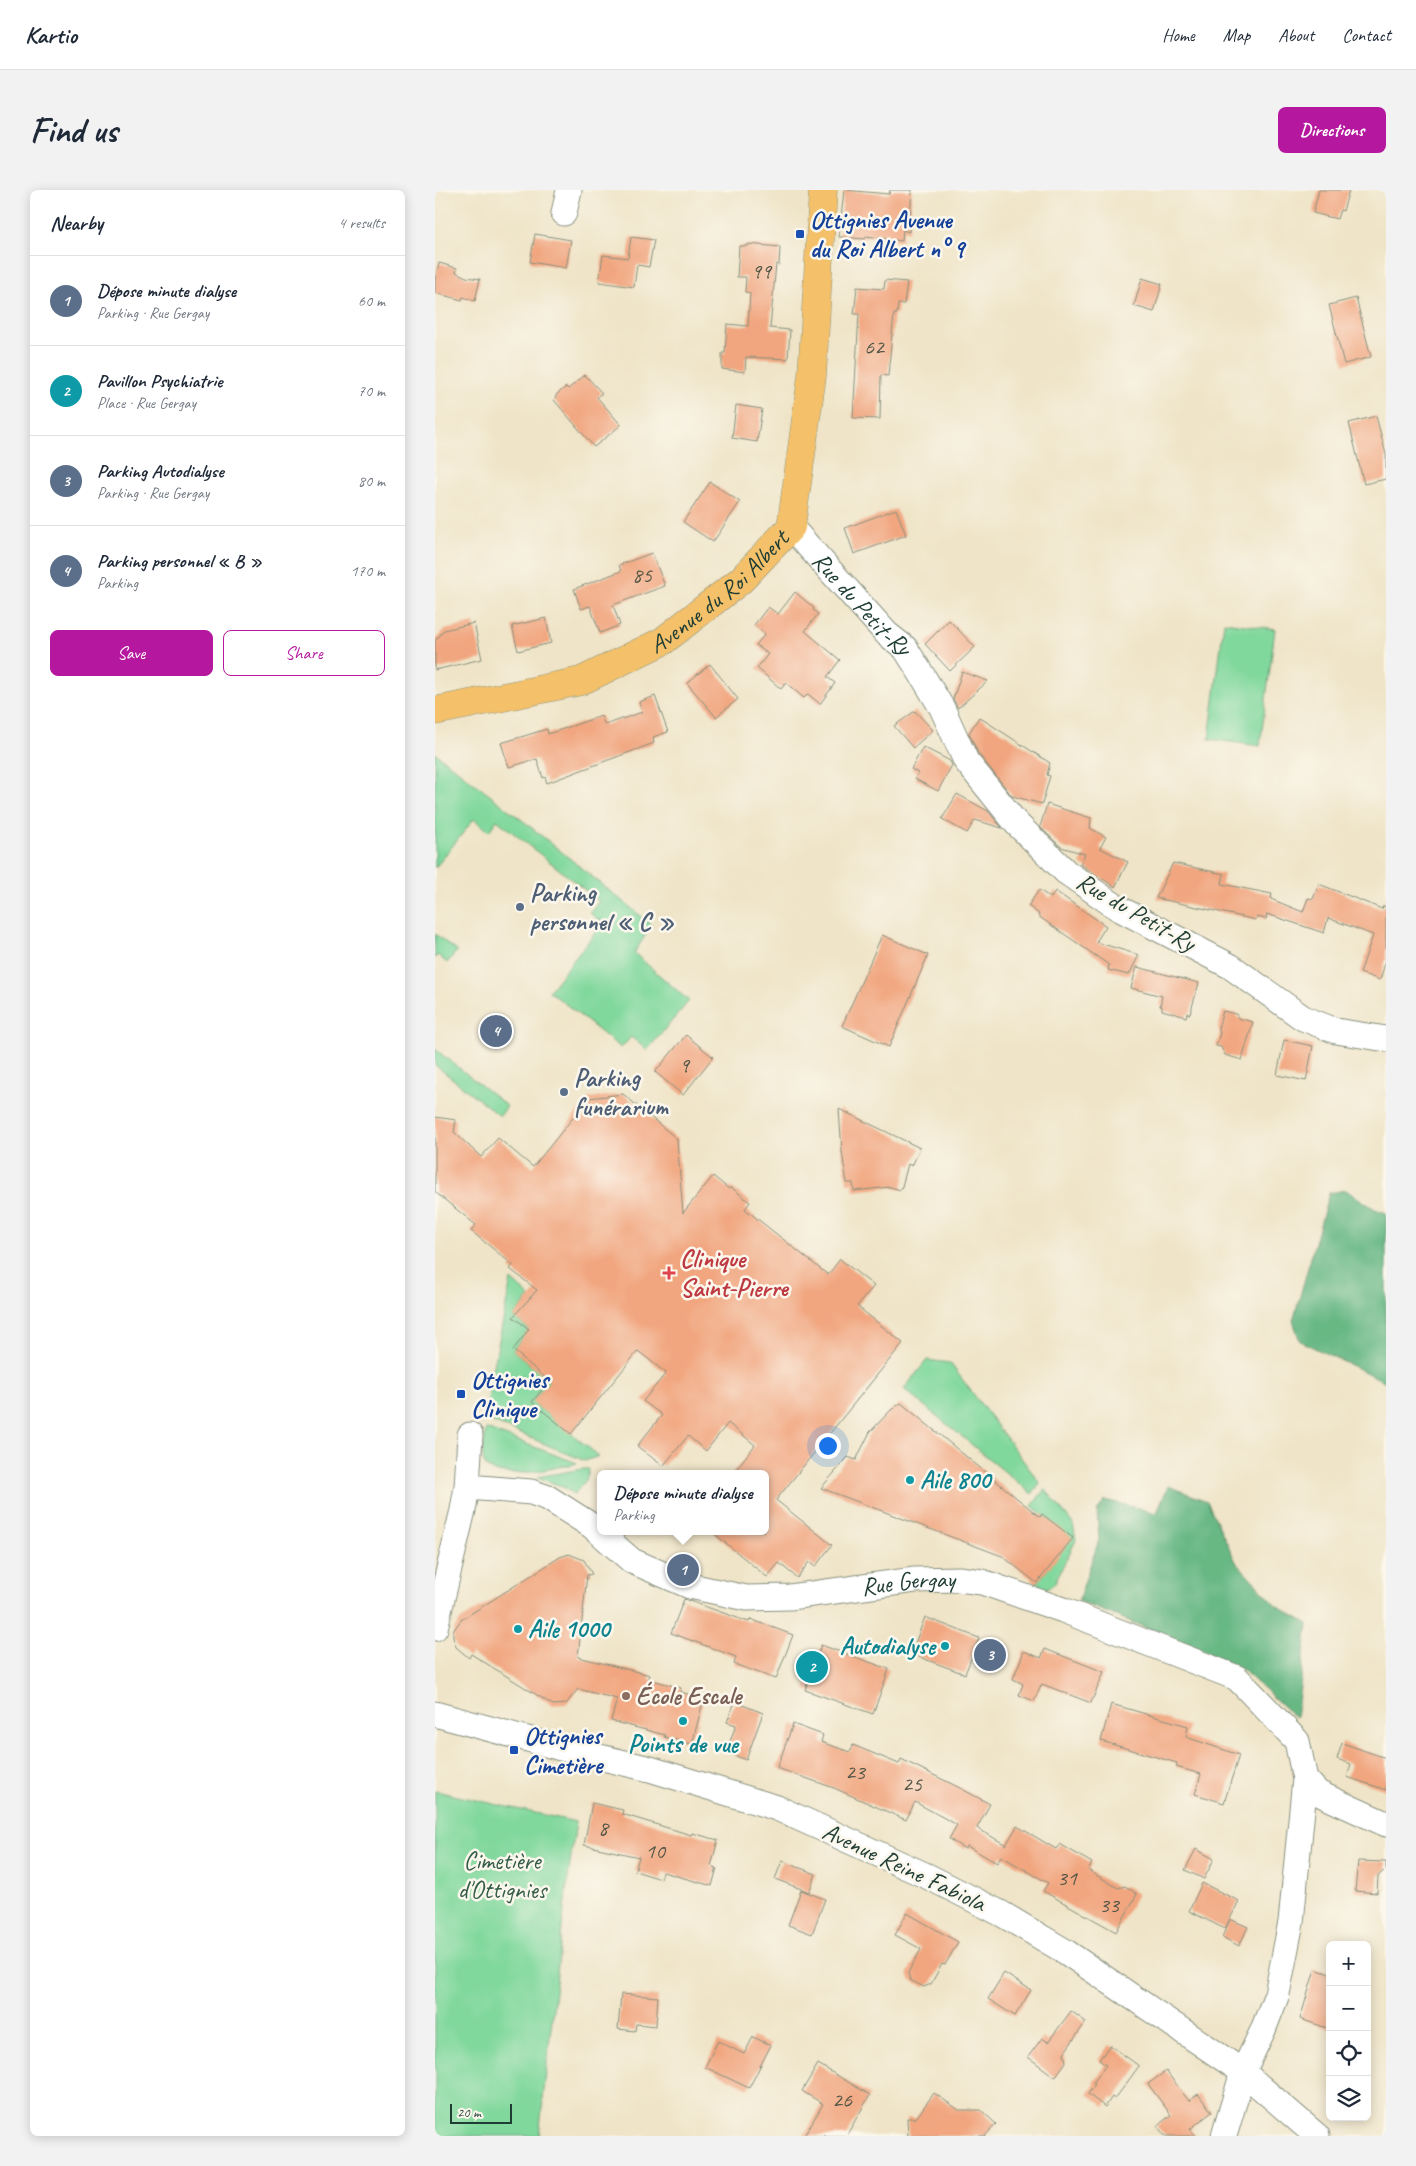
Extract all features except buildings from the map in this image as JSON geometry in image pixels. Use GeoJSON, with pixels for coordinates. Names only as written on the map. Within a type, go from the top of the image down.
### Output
{"type":"FeatureCollection","features":[{"type":"Feature","properties":{"kind":"main road","name":"Avenue du Roi Albert"},"geometry":{"type":"LineString","coordinates":[[435,711],[581,681],[663,641],[741,580],[791,528],[812,376],[823,190]]}},
{"type":"Feature","properties":{"kind":"street","name":"Rue du Petit-Ry"},"geometry":{"type":"LineString","coordinates":[[791,528],[887,634],[905,648],[942,708],[966,761],[1017,824],[1067,872],[1118,908],[1230,966],[1303,1018],[1336,1031],[1386,1039]]}},
{"type":"Feature","properties":{"kind":"street"},"geometry":{"type":"LineString","coordinates":[[435,1628],[467,1487],[470,1435]]}},
{"type":"Feature","properties":{"kind":"street","name":"Rue Gergay"},"geometry":{"type":"LineString","coordinates":[[467,1487],[531,1492],[548,1498],[597,1530]]}},
{"type":"Feature","properties":{"kind":"street","name":"Rue Gergay"},"geometry":{"type":"LineString","coordinates":[[602,1535],[632,1561],[690,1586],[746,1598],[790,1597],[915,1580],[959,1579],[982,1582],[1063,1610],[1237,1678],[1297,1741],[1305,1778],[1291,1922],[1277,1994],[1263,2030],[1243,2072],[1224,2136]]}},
{"type":"Feature","properties":{"kind":"street","name":"Avenue Reine Fabiola"},"geometry":{"type":"LineString","coordinates":[[435,1714],[641,1767],[777,1808],[929,1877],[1002,1914],[1066,1952],[1243,2072],[1317,2136]]}},
{"type":"Feature","properties":{"kind":"street"},"geometry":{"type":"LineString","coordinates":[[1305,1778],[1318,1793],[1386,1824]]}},
{"type":"Feature","properties":{"kind":"green space"},"geometry":{"type":"Polygon","coordinates":[[[1224,622],[1275,629],[1260,746],[1209,739],[1224,622]]]}},
{"type":"Feature","properties":{"kind":"green space"},"geometry":{"type":"Polygon","coordinates":[[[435,753],[527,824],[652,925],[634,953],[689,1001],[647,1050],[631,1037],[621,1048],[549,991],[603,923],[590,913],[599,901],[497,820],[489,831],[474,819],[435,868],[435,753]]]}},
{"type":"Feature","properties":{"kind":"green space"},"geometry":{"type":"Polygon","coordinates":[[[435,934],[457,951],[447,963],[438,955],[435,958],[435,934]]]}},
{"type":"Feature","properties":{"kind":"green space"},"geometry":{"type":"Polygon","coordinates":[[[435,1049],[507,1106],[500,1116],[435,1065],[435,1049]]]}},
{"type":"Feature","properties":{"kind":"green space"},"geometry":{"type":"Polygon","coordinates":[[[1346,1190],[1375,1209],[1386,1213],[1386,1382],[1300,1341],[1293,1321],[1329,1193],[1346,1190]]]}},
{"type":"Feature","properties":{"kind":"green space"},"geometry":{"type":"Polygon","coordinates":[[[511,1280],[530,1297],[513,1317],[529,1329],[513,1350],[536,1370],[597,1321],[532,1402],[599,1456],[585,1461],[486,1419],[489,1391],[511,1280]]]}},
{"type":"Feature","properties":{"kind":"green space"},"geometry":{"type":"Polygon","coordinates":[[[927,1360],[950,1363],[1040,1483],[1032,1494],[904,1389],[927,1360]]]}},
{"type":"Feature","properties":{"kind":"green space"},"geometry":{"type":"Polygon","coordinates":[[[486,1429],[577,1463],[542,1470],[513,1473],[490,1469],[483,1459],[486,1429]]]}},
{"type":"Feature","properties":{"kind":"green space"},"geometry":{"type":"Polygon","coordinates":[[[589,1469],[584,1483],[574,1494],[561,1486],[537,1477],[589,1469]]]}},
{"type":"Feature","properties":{"kind":"green space"},"geometry":{"type":"Polygon","coordinates":[[[1168,1486],[1207,1501],[1236,1562],[1276,1605],[1308,1624],[1296,1718],[1243,1670],[1200,1649],[1078,1601],[1099,1540],[1097,1511],[1105,1500],[1157,1513],[1168,1486]]]}},
{"type":"Feature","properties":{"kind":"green space"},"geometry":{"type":"Polygon","coordinates":[[[1045,1489],[1073,1524],[1076,1540],[1054,1584],[1045,1589],[1036,1586],[1037,1583],[1072,1538],[1032,1506],[1045,1489]]]}},
{"type":"Feature","properties":{"kind":"green space","name":"Cimetière d'Ottignies"},"geometry":{"type":"Polygon","coordinates":[[[435,1791],[576,1822],[566,1892],[539,2136],[435,2136],[435,1791]]]}},
{"type":"Feature","properties":{"kind":"place","name":"Ottignies Avenue du Roi Albert n° 9"},"geometry":{"type":"Point","coordinates":[800,234]}},
{"type":"Feature","properties":{"kind":"place","name":"Parking personnel « C »"},"geometry":{"type":"Point","coordinates":[520,907]}},
{"type":"Feature","properties":{"kind":"place","name":"Parking personnel « B »"},"geometry":{"type":"Point","coordinates":[496,1031]}},
{"type":"Feature","properties":{"kind":"place","name":"Parking funérarium"},"geometry":{"type":"Point","coordinates":[564,1092]}},
{"type":"Feature","properties":{"kind":"place","name":"Clinique Saint-Pierre"},"geometry":{"type":"Point","coordinates":[669,1273]}},
{"type":"Feature","properties":{"kind":"place","name":"Ottignies Clinique"},"geometry":{"type":"Point","coordinates":[461,1394]}},
{"type":"Feature","properties":{"kind":"place","name":"Aile 800"},"geometry":{"type":"Point","coordinates":[910,1480]}},
{"type":"Feature","properties":{"kind":"place","name":"Dépose minute dialyse"},"geometry":{"type":"Point","coordinates":[683,1570]}},
{"type":"Feature","properties":{"kind":"place","name":"Aile 1000"},"geometry":{"type":"Point","coordinates":[518,1629]}},
{"type":"Feature","properties":{"kind":"place","name":"Autodialyse"},"geometry":{"type":"Point","coordinates":[945,1646]}},
{"type":"Feature","properties":{"kind":"place","name":"Parking Autodialyse"},"geometry":{"type":"Point","coordinates":[990,1655]}},
{"type":"Feature","properties":{"kind":"place","name":"Pavillon Psychiatrie"},"geometry":{"type":"Point","coordinates":[812,1667]}},
{"type":"Feature","properties":{"kind":"place","name":"École Escale"},"geometry":{"type":"Point","coordinates":[626,1696]}},
{"type":"Feature","properties":{"kind":"place","name":"Points de vue"},"geometry":{"type":"Point","coordinates":[683,1721]}},
{"type":"Feature","properties":{"kind":"place","name":"Ottignies Cimetière"},"geometry":{"type":"Point","coordinates":[514,1750]}}]}
